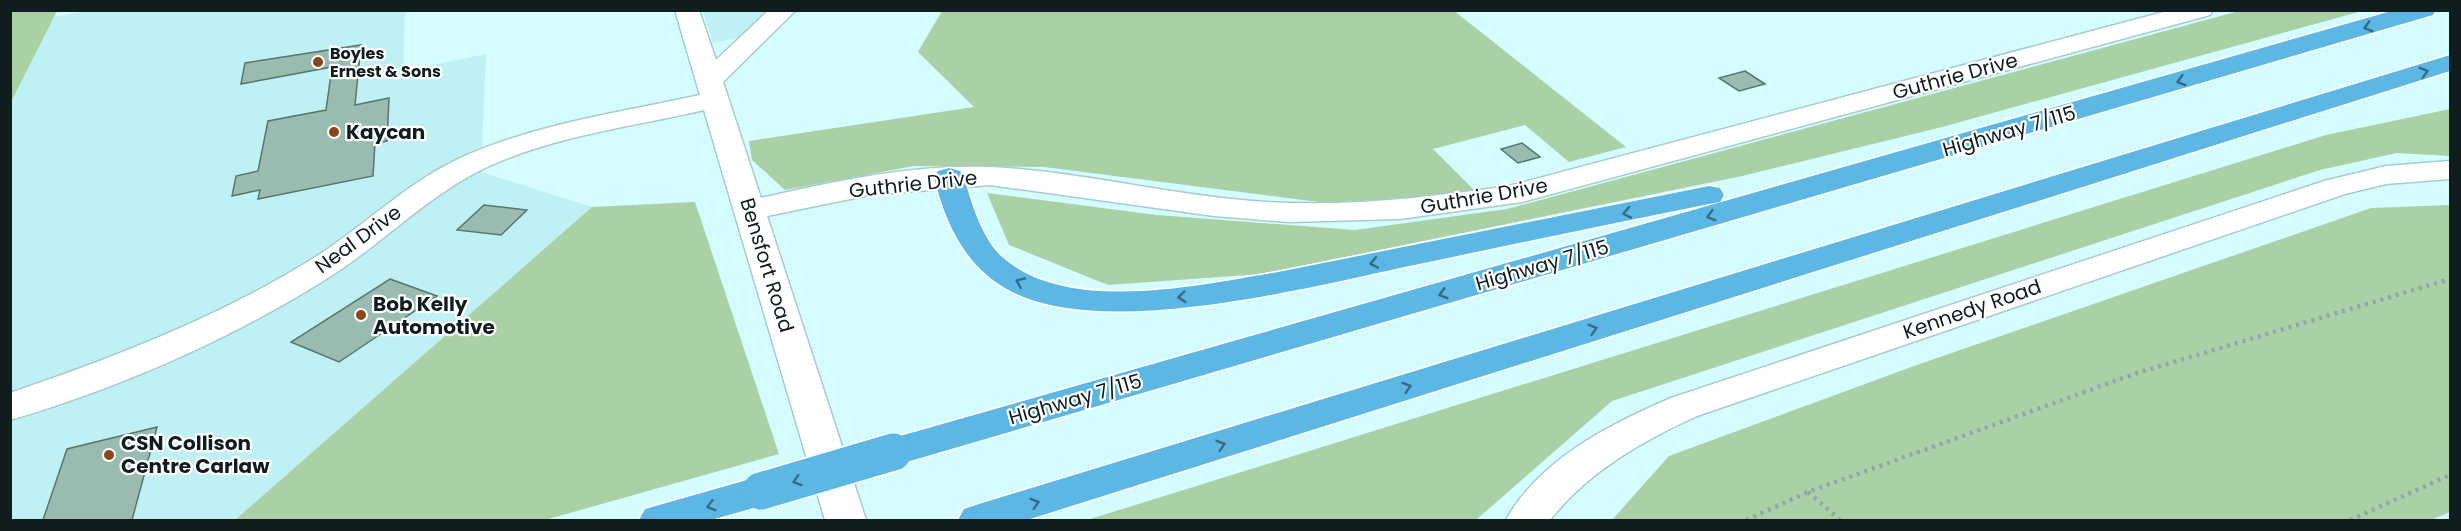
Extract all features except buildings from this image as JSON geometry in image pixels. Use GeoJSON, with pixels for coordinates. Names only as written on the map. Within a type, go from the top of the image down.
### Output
{"type":"FeatureCollection","features":[{"type":"Feature","properties":{"kind":"highway","name":"Highway 7/115"},"geometry":{"type":"LineString","coordinates":[[660,520],[2424,10]]}},
{"type":"Feature","properties":{"kind":"highway"},"geometry":{"type":"LineString","coordinates":[[979,520],[2451,63]]}},
{"type":"Feature","properties":{"kind":"highway"},"geometry":{"type":"LineString","coordinates":[[2087,177],[2254,133],[2451,87]]}},
{"type":"Feature","properties":{"kind":"highway"},"geometry":{"type":"LineString","coordinates":[[950,177],[952,190],[969,229],[988,261],[1009,278],[1035,289],[1055,294],[1117,301],[1208,294],[1278,282],[1666,206],[1864,158],[1951,147]]}},
{"type":"Feature","properties":{"kind":"street","name":"Bensfort Road"},"geometry":{"type":"LineString","coordinates":[[687,10],[846,520]]}},
{"type":"Feature","properties":{"kind":"street"},"geometry":{"type":"LineString","coordinates":[[711,91],[784,10]]}},
{"type":"Feature","properties":{"kind":"street","name":"Guthrie Drive"},"geometry":{"type":"LineString","coordinates":[[751,210],[872,187],[950,177],[990,176],[1226,208],[1287,213],[1368,213],[1435,206],[1511,195],[2201,10]]}},
{"type":"Feature","properties":{"kind":"street","name":"Neal Drive"},"geometry":{"type":"LineString","coordinates":[[10,407],[113,371],[234,318],[329,262],[430,185],[475,162],[538,137],[711,91]]}},
{"type":"Feature","properties":{"kind":"street","name":"Kennedy Road"},"geometry":{"type":"LineString","coordinates":[[1527,520],[1579,466],[1642,424],[1684,407],[2335,187],[2386,175],[2451,170]]}},
{"type":"Feature","properties":{"kind":"path"},"geometry":{"type":"LineString","coordinates":[[1746,520],[1808,492],[2133,374],[2451,279]]}},
{"type":"Feature","properties":{"kind":"path"},"geometry":{"type":"LineString","coordinates":[[2350,520],[2451,475]]}},
{"type":"Feature","properties":{"kind":"path"},"geometry":{"type":"LineString","coordinates":[[1808,492],[1840,520]]}},
{"type":"Feature","properties":{"kind":"shaded area"},"geometry":{"type":"Polygon","coordinates":[[[93,10],[405,11],[403,71],[486,54],[481,172],[592,207],[235,520],[11,520],[10,102],[53,17],[93,10]]]}},
{"type":"Feature","properties":{"kind":"shaded area"},"geometry":{"type":"Polygon","coordinates":[[[703,11],[769,11],[742,37],[713,43],[703,11]]]}},
{"type":"Feature","properties":{"kind":"green space"},"geometry":{"type":"Polygon","coordinates":[[[1453,10],[1626,147],[1569,162],[1525,125],[1433,149],[1475,191],[1334,204],[1044,167],[914,166],[785,190],[752,160],[749,141],[974,107],[918,52],[942,11],[1453,10]]]}},
{"type":"Feature","properties":{"kind":"green space"},"geometry":{"type":"Polygon","coordinates":[[[10,11],[57,11],[11,102],[10,11]]]}},
{"type":"Feature","properties":{"kind":"green space"},"geometry":{"type":"Polygon","coordinates":[[[2239,11],[2362,11],[1942,127],[1742,176],[1262,274],[1108,285],[1009,245],[987,193],[1157,215],[1355,230],[1507,209],[2239,11]]]}},
{"type":"Feature","properties":{"kind":"green space"},"geometry":{"type":"Polygon","coordinates":[[[2450,109],[2450,156],[2397,153],[2320,170],[1612,401],[1476,520],[1087,520],[2326,135],[2450,109]]]}},
{"type":"Feature","properties":{"kind":"green space"},"geometry":{"type":"Polygon","coordinates":[[[695,202],[779,454],[545,520],[235,520],[592,207],[695,202]]]}},
{"type":"Feature","properties":{"kind":"green space"},"geometry":{"type":"Polygon","coordinates":[[[2450,205],[2450,512],[2431,520],[1612,520],[1669,456],[1914,366],[2371,208],[2450,205]]]}},
{"type":"Feature","properties":{"kind":"place","name":"Boyles Ernest & Sons"},"geometry":{"type":"Point","coordinates":[318,62]}},
{"type":"Feature","properties":{"kind":"place","name":"Kaycan"},"geometry":{"type":"Point","coordinates":[334,132]}},
{"type":"Feature","properties":{"kind":"place","name":"Bob Kelly Automotive"},"geometry":{"type":"Point","coordinates":[361,315]}},
{"type":"Feature","properties":{"kind":"place","name":"CSN Collison Centre Carlaw"},"geometry":{"type":"Point","coordinates":[109,455]}}]}
